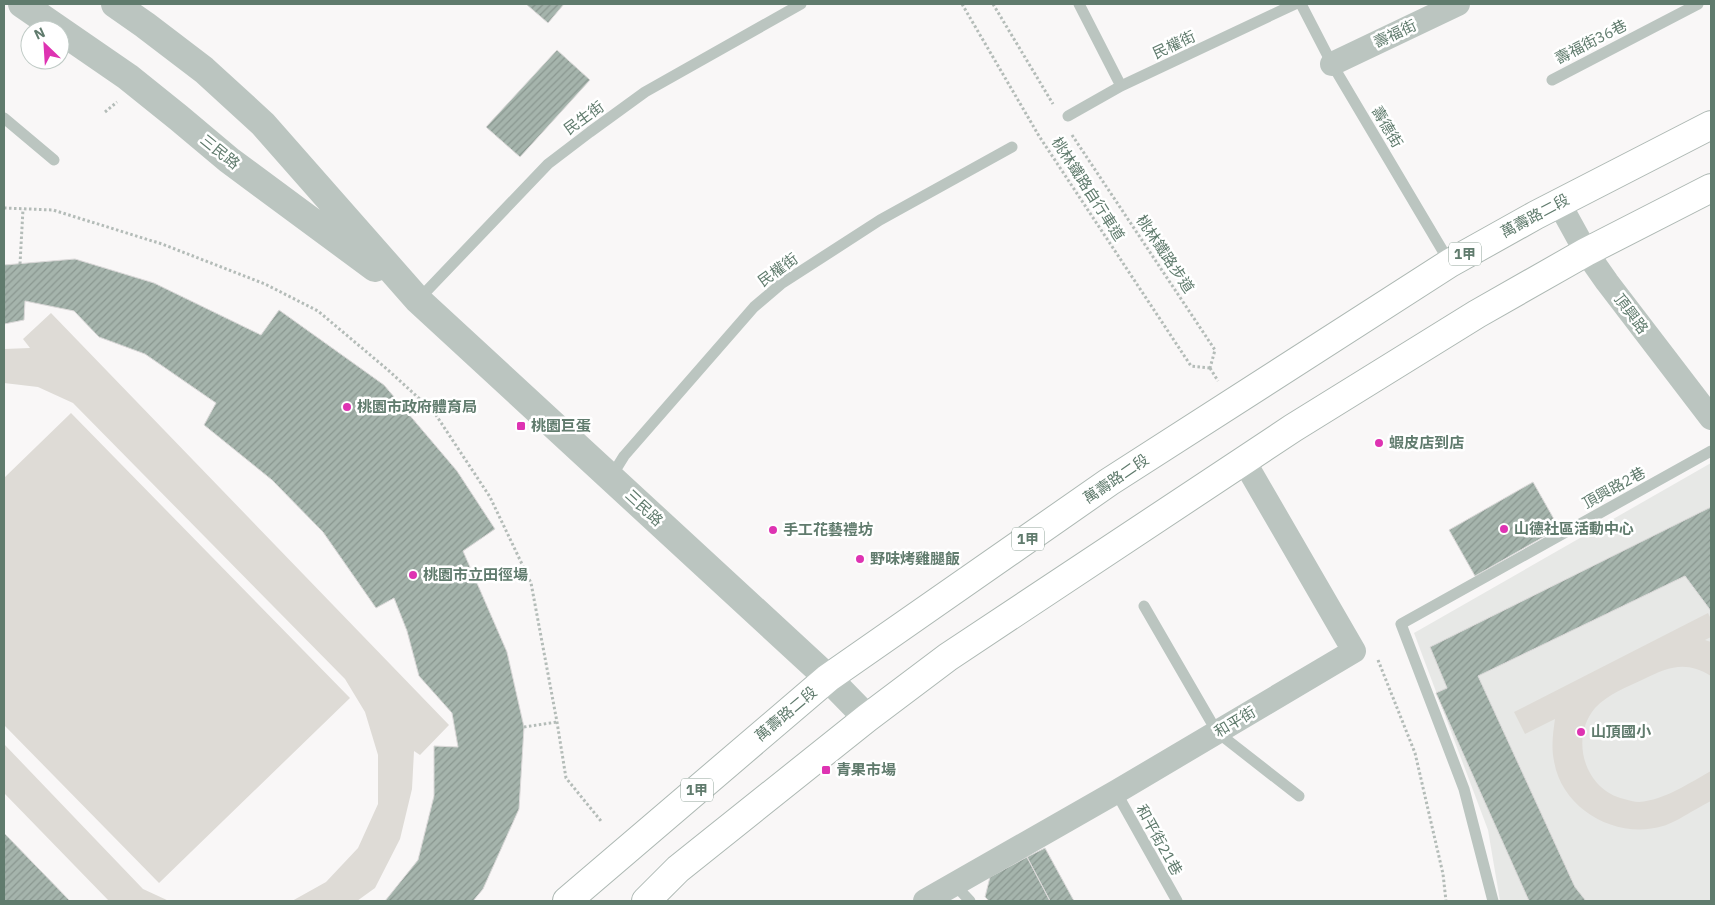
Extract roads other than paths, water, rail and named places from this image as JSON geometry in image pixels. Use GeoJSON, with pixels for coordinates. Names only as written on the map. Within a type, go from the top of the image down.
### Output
{"type":"FeatureCollection","features":[{"type":"Feature","properties":{"kind":"main road","name":"萬壽路二段"},"geometry":{"type":"LineString","coordinates":[[567,901],[828,678],[1109,482],[1450,263],[1559,203],[1711,126]]}},
{"type":"Feature","properties":{"kind":"main road"},"geometry":{"type":"LineString","coordinates":[[646,901],[678,870],[867,718],[948,657],[1293,428],[1477,314],[1586,252],[1711,188]]}},
{"type":"Feature","properties":{"kind":"street","name":"三民路"},"geometry":{"type":"LineString","coordinates":[[22,4],[128,77],[229,160],[418,300]]}},
{"type":"Feature","properties":{"kind":"street","name":"三民路"},"geometry":{"type":"LineString","coordinates":[[115,4],[204,70],[263,124],[418,300],[828,678],[867,718]]}},
{"type":"Feature","properties":{"kind":"street","name":"壽福街"},"geometry":{"type":"LineString","coordinates":[[1332,64],[1458,4]]}},
{"type":"Feature","properties":{"kind":"street","name":"頂興路"},"geometry":{"type":"LineString","coordinates":[[1559,203],[1586,252],[1607,282],[1711,418]]}},
{"type":"Feature","properties":{"kind":"street","name":"和平街"},"geometry":{"type":"LineString","coordinates":[[925,901],[1116,792],[1354,651],[1244,461]]}},
{"type":"Feature","properties":{"kind":"lane","name":"民生街"},"geometry":{"type":"LineString","coordinates":[[418,300],[548,164],[645,92],[801,4]]}},
{"type":"Feature","properties":{"kind":"lane"},"geometry":{"type":"LineString","coordinates":[[1079,4],[1121,86]]}},
{"type":"Feature","properties":{"kind":"lane","name":"民權街"},"geometry":{"type":"LineString","coordinates":[[1068,116],[1121,86],[1295,4]]}},
{"type":"Feature","properties":{"kind":"lane","name":"壽德街"},"geometry":{"type":"LineString","coordinates":[[1301,4],[1332,64],[1450,263]]}},
{"type":"Feature","properties":{"kind":"lane","name":"壽福街36巷"},"geometry":{"type":"LineString","coordinates":[[1552,80],[1698,4]]}},
{"type":"Feature","properties":{"kind":"lane"},"geometry":{"type":"LineString","coordinates":[[4,118],[54,160]]}},
{"type":"Feature","properties":{"kind":"lane","name":"民權街"},"geometry":{"type":"LineString","coordinates":[[611,478],[624,456],[754,307],[781,284],[880,220],[1012,147]]}},
{"type":"Feature","properties":{"kind":"lane","name":"頂興路2巷"},"geometry":{"type":"LineString","coordinates":[[1493,901],[1464,789],[1401,624],[1711,450]]}},
{"type":"Feature","properties":{"kind":"lane"},"geometry":{"type":"LineString","coordinates":[[1144,606],[1217,732],[1299,796]]}},
{"type":"Feature","properties":{"kind":"lane","name":"和平街21巷"},"geometry":{"type":"LineString","coordinates":[[1116,792],[1177,901]]}},
{"type":"Feature","properties":{"kind":"lane"},"geometry":{"type":"LineString","coordinates":[[954,884],[970,901]]}},
{"type":"Feature","properties":{"kind":"place","name":"桃園市政府體育局"},"geometry":{"type":"Point","coordinates":[347,407]}},
{"type":"Feature","properties":{"kind":"place","name":"桃園巨蛋"},"geometry":{"type":"Point","coordinates":[521,426]}},
{"type":"Feature","properties":{"kind":"place","name":"蝦皮店到店"},"geometry":{"type":"Point","coordinates":[1379,443]}},
{"type":"Feature","properties":{"kind":"place","name":"山德社區活動中心"},"geometry":{"type":"Point","coordinates":[1504,529]}},
{"type":"Feature","properties":{"kind":"place","name":"手工花藝禮坊"},"geometry":{"type":"Point","coordinates":[773,530]}},
{"type":"Feature","properties":{"kind":"place","name":"野味烤雞腿飯"},"geometry":{"type":"Point","coordinates":[860,559]}},
{"type":"Feature","properties":{"kind":"place","name":"桃園市立田徑場"},"geometry":{"type":"Point","coordinates":[413,575]}},
{"type":"Feature","properties":{"kind":"place","name":"山頂國小"},"geometry":{"type":"Point","coordinates":[1581,732]}},
{"type":"Feature","properties":{"kind":"place","name":"青果市場"},"geometry":{"type":"Point","coordinates":[826,770]}}]}
